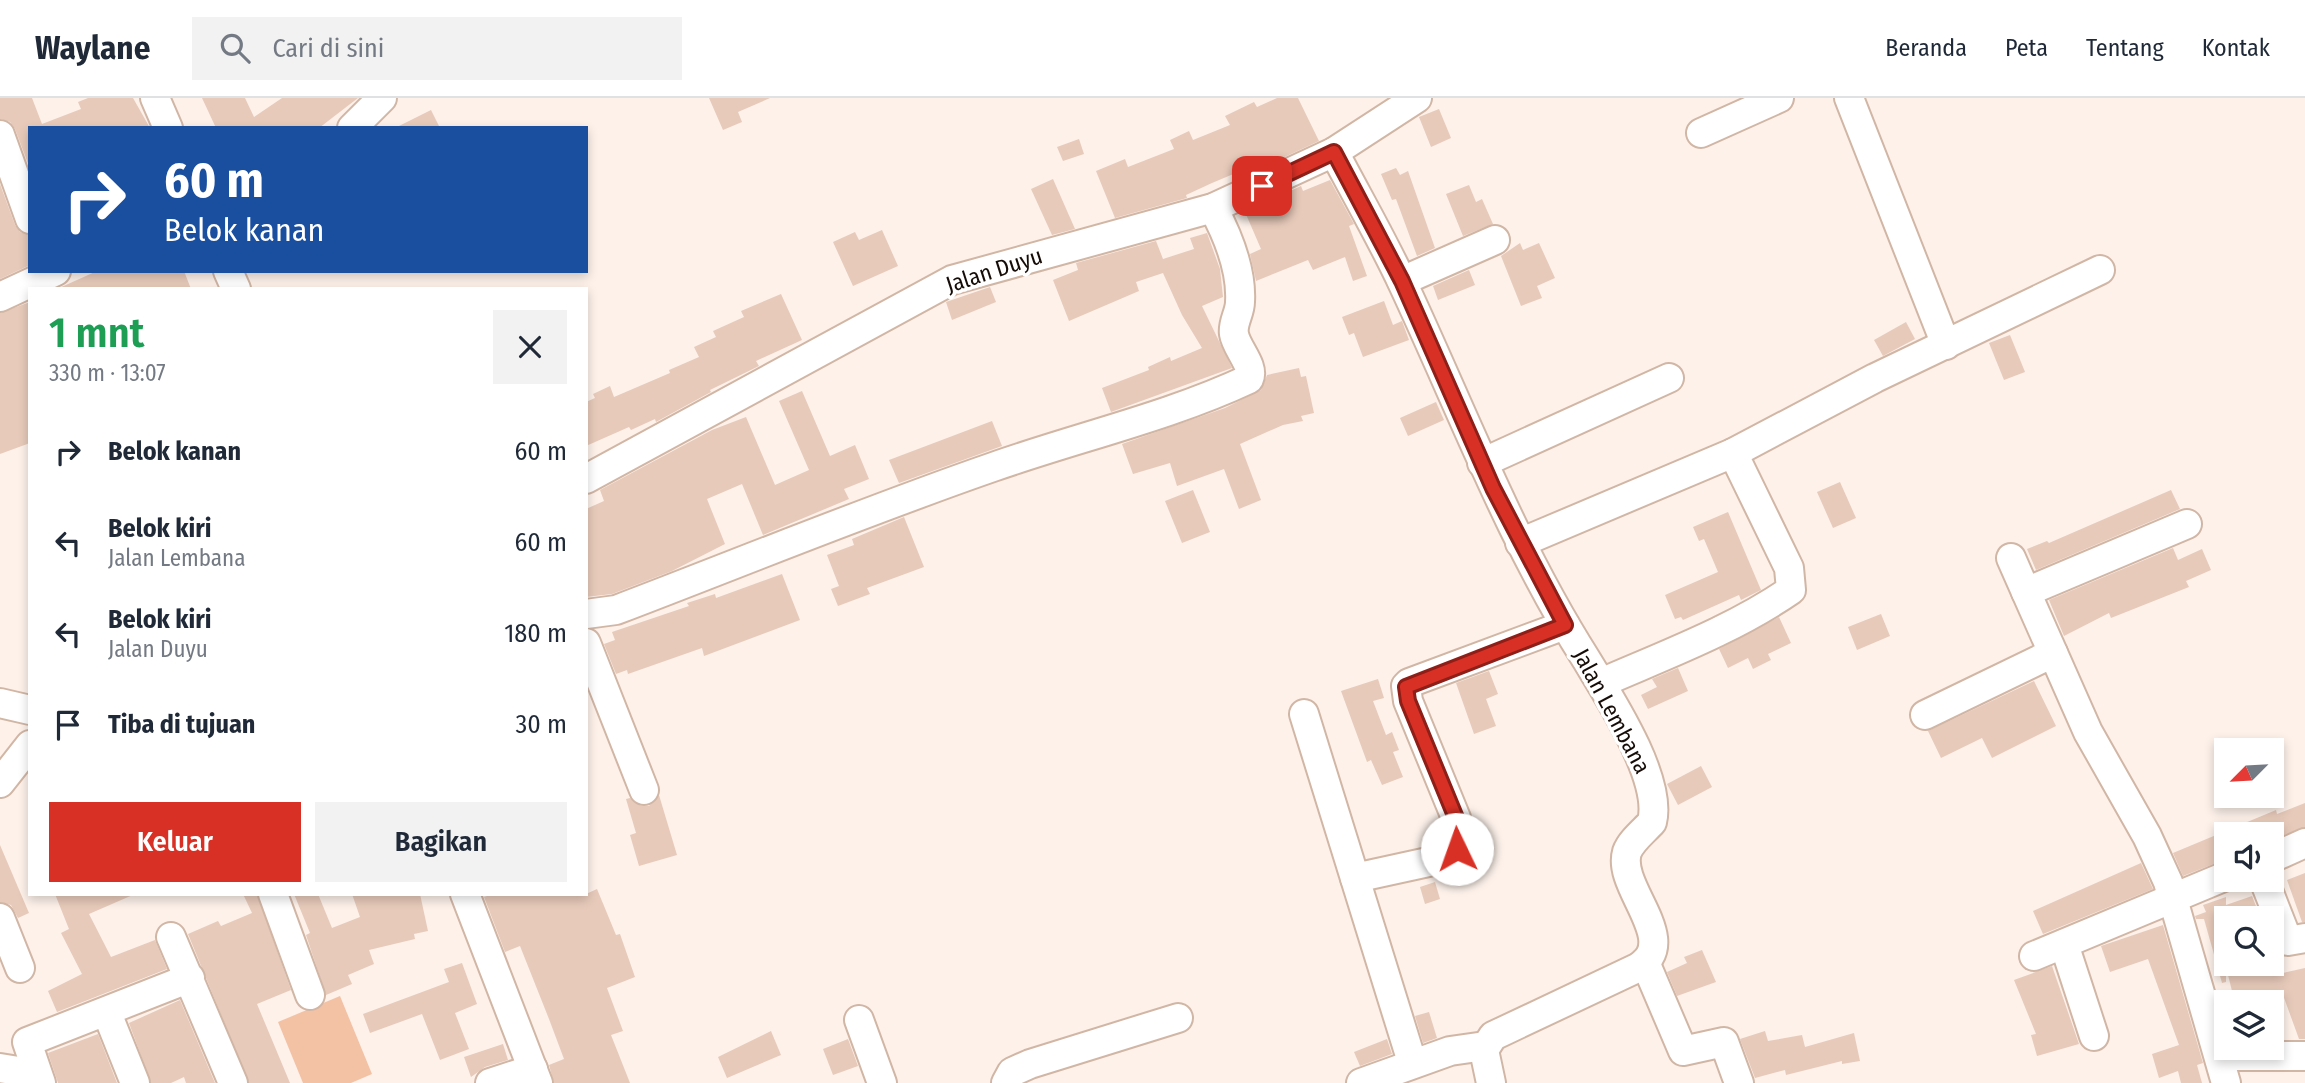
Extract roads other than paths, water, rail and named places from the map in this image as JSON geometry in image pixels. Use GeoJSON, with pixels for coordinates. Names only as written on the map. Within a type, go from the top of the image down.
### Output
{"type":"FeatureCollection","features":[{"type":"Feature","properties":{"kind":"street"},"geometry":{"type":"LineString","coordinates":[[155,98],[167,126]]}},
{"type":"Feature","properties":{"kind":"street"},"geometry":{"type":"LineString","coordinates":[[354,126],[382,98]]}},
{"type":"Feature","properties":{"kind":"street","name":"Jalan Duyu"},"geometry":{"type":"LineString","coordinates":[[588,478],[962,276],[1213,208],[1334,152],[1417,98]]}},
{"type":"Feature","properties":{"kind":"street"},"geometry":{"type":"LineString","coordinates":[[1849,98],[1946,345]]}},
{"type":"Feature","properties":{"kind":"street"},"geometry":{"type":"LineString","coordinates":[[1701,133],[1773,99]]}},
{"type":"Feature","properties":{"kind":"street"},"geometry":{"type":"LineString","coordinates":[[0,135],[28,213]]}},
{"type":"Feature","properties":{"kind":"street","name":"Jalan Lembana"},"geometry":{"type":"LineString","coordinates":[[1334,152],[1402,281],[1520,543],[1565,625],[1601,683],[1645,768],[1654,797],[1652,822],[1630,845],[1626,862],[1649,924],[1653,950],[1645,962]]}},
{"type":"Feature","properties":{"kind":"street"},"geometry":{"type":"LineString","coordinates":[[588,614],[616,610],[874,509],[1022,457],[1143,419],[1249,379],[1250,371],[1234,334],[1240,298],[1234,261],[1228,237],[1213,208]]}},
{"type":"Feature","properties":{"kind":"street"},"geometry":{"type":"LineString","coordinates":[[1402,281],[1495,240]]}},
{"type":"Feature","properties":{"kind":"street"},"geometry":{"type":"LineString","coordinates":[[1520,543],[1733,453],[2100,270]]}},
{"type":"Feature","properties":{"kind":"street"},"geometry":{"type":"LineString","coordinates":[[0,297],[50,273]]}},
{"type":"Feature","properties":{"kind":"street"},"geometry":{"type":"LineString","coordinates":[[1482,463],[1669,378]]}},
{"type":"Feature","properties":{"kind":"street"},"geometry":{"type":"LineString","coordinates":[[1601,683],[1716,633],[1768,606],[1791,590],[1789,568],[1733,453]]}},
{"type":"Feature","properties":{"kind":"street"},"geometry":{"type":"LineString","coordinates":[[2026,592],[2187,524]]}},
{"type":"Feature","properties":{"kind":"street"},"geometry":{"type":"LineString","coordinates":[[2011,558],[2093,743],[2147,836],[2174,898],[2214,1038]]}},
{"type":"Feature","properties":{"kind":"street"},"geometry":{"type":"LineString","coordinates":[[1355,878],[1442,859],[1457,849],[1460,837],[1456,818],[1408,701],[1406,687],[1565,625]]}},
{"type":"Feature","properties":{"kind":"street"},"geometry":{"type":"LineString","coordinates":[[588,648],[644,790]]}},
{"type":"Feature","properties":{"kind":"street"},"geometry":{"type":"LineString","coordinates":[[1925,715],[2053,653]]}},
{"type":"Feature","properties":{"kind":"street"},"geometry":{"type":"LineString","coordinates":[[0,703],[28,710]]}},
{"type":"Feature","properties":{"kind":"street"},"geometry":{"type":"LineString","coordinates":[[1304,714],[1412,1062]]}},
{"type":"Feature","properties":{"kind":"street"},"geometry":{"type":"LineString","coordinates":[[0,783],[28,748]]}},
{"type":"Feature","properties":{"kind":"street"},"geometry":{"type":"LineString","coordinates":[[2284,853],[2305,843]]}},
{"type":"Feature","properties":{"kind":"street"},"geometry":{"type":"LineString","coordinates":[[2034,957],[2214,881]]}},
{"type":"Feature","properties":{"kind":"street"},"geometry":{"type":"LineString","coordinates":[[2269,892],[2288,942],[2305,938]]}},
{"type":"Feature","properties":{"kind":"street"},"geometry":{"type":"LineString","coordinates":[[274,896],[310,996]]}},
{"type":"Feature","properties":{"kind":"street"},"geometry":{"type":"LineString","coordinates":[[466,896],[536,1076],[490,1083]]}},
{"type":"Feature","properties":{"kind":"street"},"geometry":{"type":"LineString","coordinates":[[0,918],[20,968]]}},
{"type":"Feature","properties":{"kind":"street"},"geometry":{"type":"LineString","coordinates":[[171,937],[233,1083]]}},
{"type":"Feature","properties":{"kind":"street"},"geometry":{"type":"LineString","coordinates":[[2064,944],[2094,1036]]}},
{"type":"Feature","properties":{"kind":"street"},"geometry":{"type":"LineString","coordinates":[[1361,1083],[1412,1062],[1450,1051],[1485,1046],[1499,1032],[1645,962],[1683,1051],[1724,1042],[1739,1083]]}},
{"type":"Feature","properties":{"kind":"street"},"geometry":{"type":"LineString","coordinates":[[39,1078],[27,1042],[107,1013],[190,978]]}},
{"type":"Feature","properties":{"kind":"street"},"geometry":{"type":"LineString","coordinates":[[107,1013],[135,1083]]}},
{"type":"Feature","properties":{"kind":"street"},"geometry":{"type":"LineString","coordinates":[[1006,1083],[1012,1072],[1030,1064],[1178,1018]]}},
{"type":"Feature","properties":{"kind":"street"},"geometry":{"type":"LineString","coordinates":[[859,1020],[882,1083]]}},
{"type":"Feature","properties":{"kind":"street"},"geometry":{"type":"LineString","coordinates":[[1485,1046],[1484,1060],[1492,1083]]}},
{"type":"Feature","properties":{"kind":"street"},"geometry":{"type":"LineString","coordinates":[[2284,1056],[2305,1056]]}},
{"type":"Feature","properties":{"kind":"street"},"geometry":{"type":"LineString","coordinates":[[2220,1060],[2226,1083]]}},
{"type":"Feature","properties":{"kind":"street"},"geometry":{"type":"LineString","coordinates":[[0,1068],[39,1078]]}}]}
